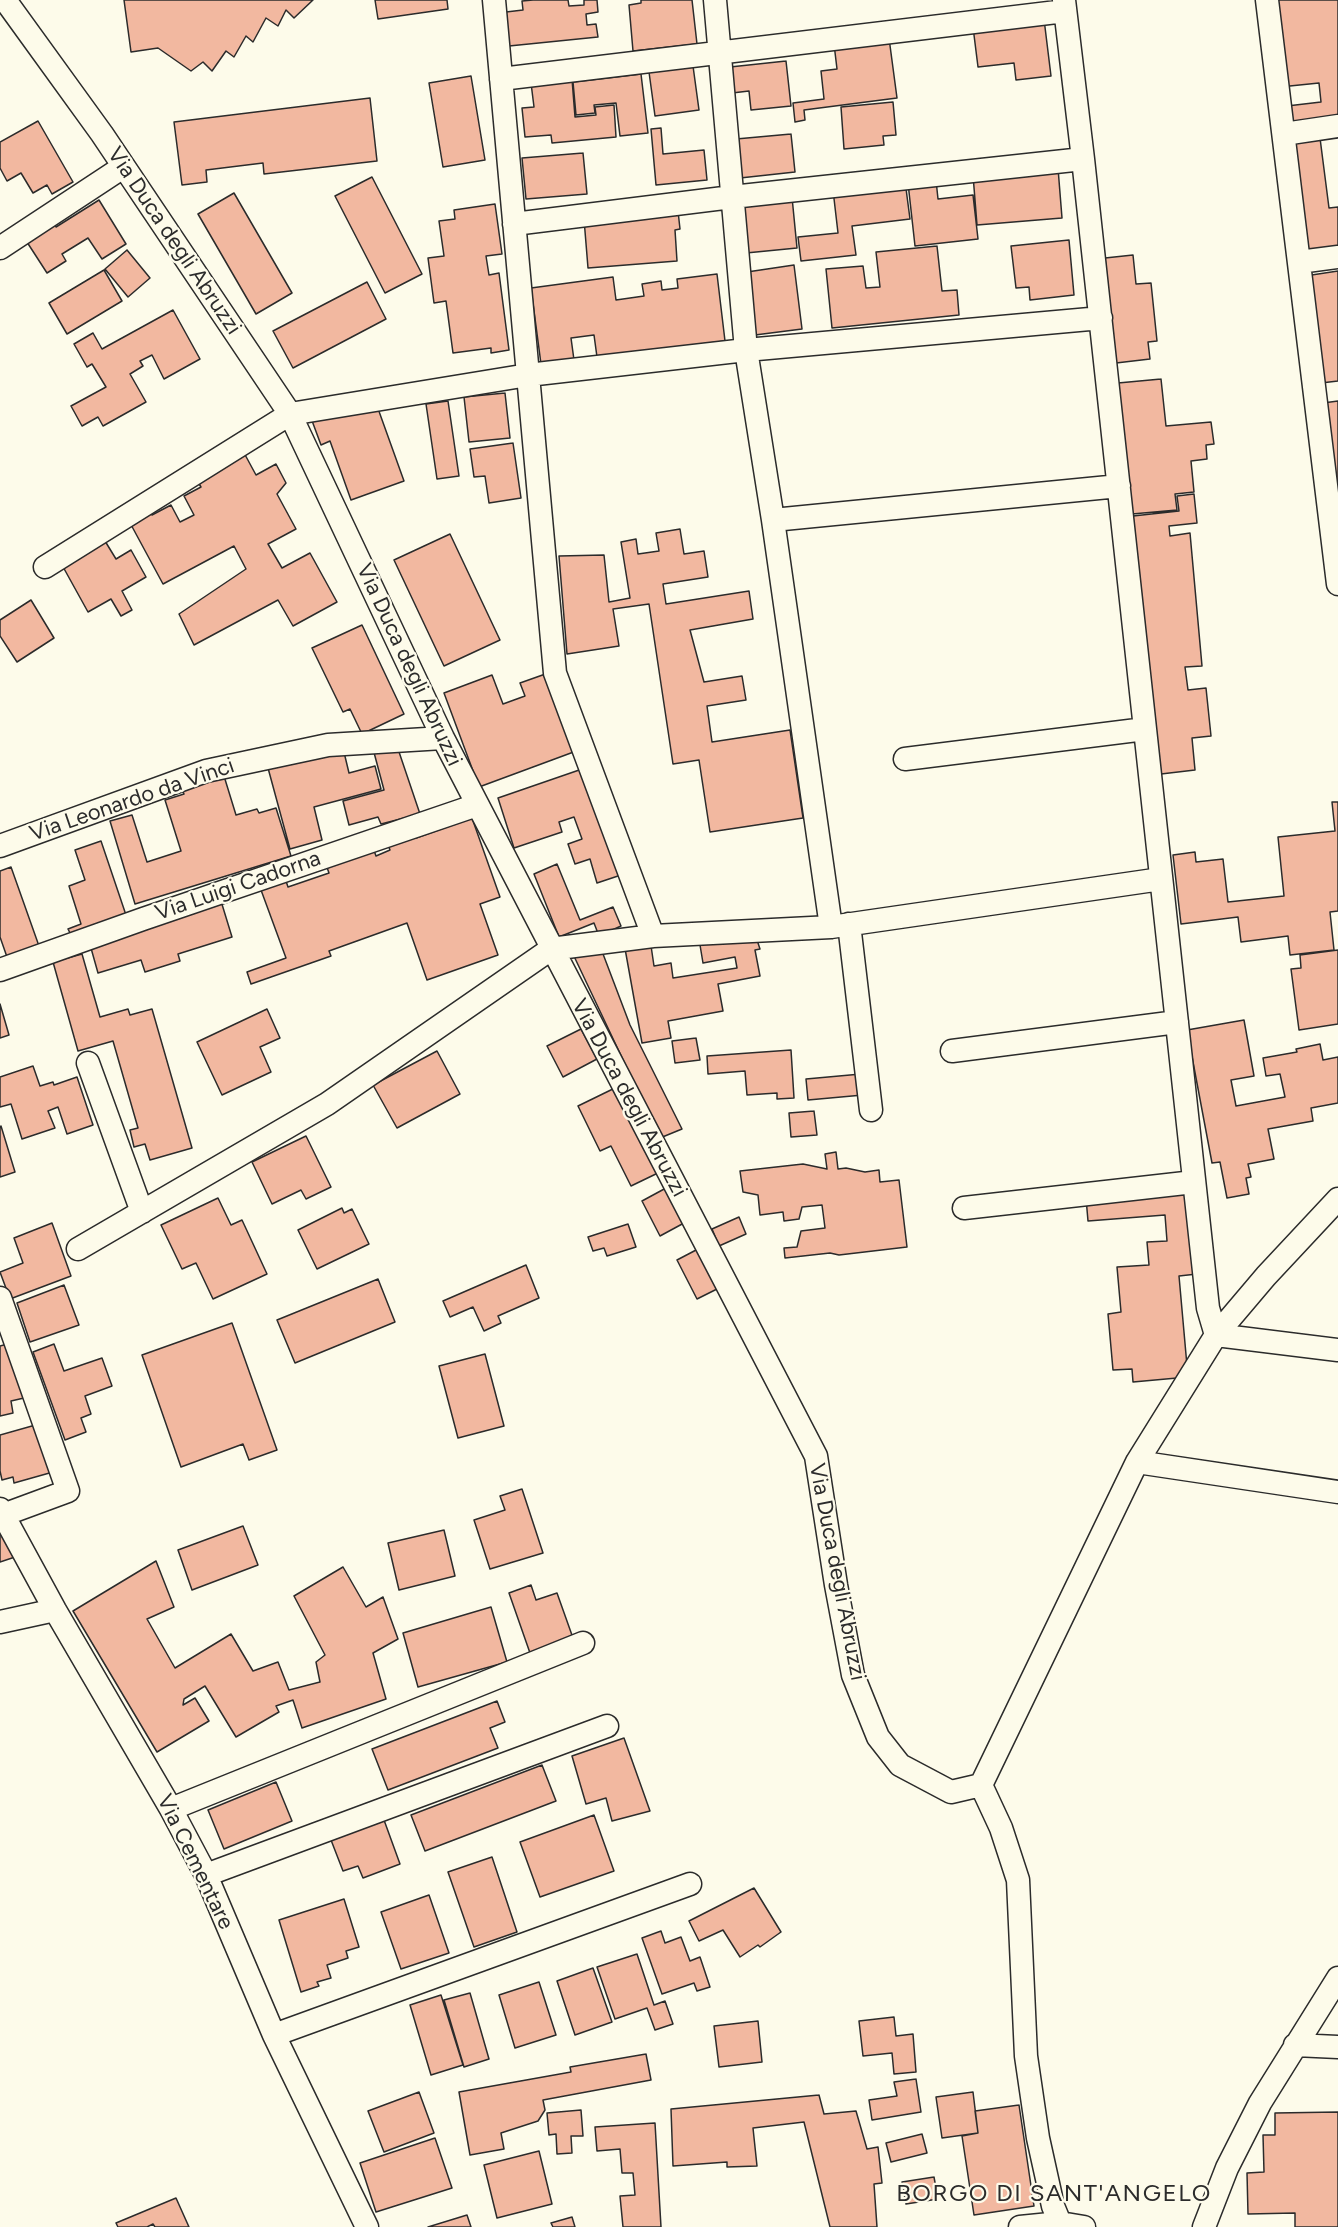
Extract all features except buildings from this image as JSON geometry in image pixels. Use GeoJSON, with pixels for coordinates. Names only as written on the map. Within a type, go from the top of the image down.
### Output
{"type":"FeatureCollection","features":[{"type":"Feature","properties":{"kind":"street","name":"Via Duca degli Abruzzi"},"geometry":{"type":"LineString","coordinates":[[5,0],[123,167],[291,414],[443,738],[816,1456],[853,1675],[878,1737],[900,1765],[951,1792],[981,1785]]}},
{"type":"Feature","properties":{"kind":"street"},"geometry":{"type":"LineString","coordinates":[[494,0],[555,673],[653,936]]}},
{"type":"Feature","properties":{"kind":"street"},"geometry":{"type":"LineString","coordinates":[[715,0],[746,350],[871,1110]]}},
{"type":"Feature","properties":{"kind":"street"},"geometry":{"type":"LineString","coordinates":[[1267,0],[1338,584]]}},
{"type":"Feature","properties":{"kind":"street"},"geometry":{"type":"LineString","coordinates":[[501,79],[721,53],[1064,6],[1101,318],[1208,1308],[1216,1335]]}},
{"type":"Feature","properties":{"kind":"street"},"geometry":{"type":"LineString","coordinates":[[1284,134],[1338,126]]}},
{"type":"Feature","properties":{"kind":"street"},"geometry":{"type":"LineString","coordinates":[[514,224],[732,197],[1083,159]]}},
{"type":"Feature","properties":{"kind":"street"},"geometry":{"type":"LineString","coordinates":[[0,248],[123,167]]}},
{"type":"Feature","properties":{"kind":"street"},"geometry":{"type":"LineString","coordinates":[[1299,262],[1338,257]]}},
{"type":"Feature","properties":{"kind":"street"},"geometry":{"type":"LineString","coordinates":[[45,567],[291,414],[528,375],[746,350],[1101,318]]}},
{"type":"Feature","properties":{"kind":"street"},"geometry":{"type":"LineString","coordinates":[[773,520],[1119,486]]}},
{"type":"Feature","properties":{"kind":"street"},"geometry":{"type":"LineString","coordinates":[[905,759],[1145,729]]}},
{"type":"Feature","properties":{"kind":"street","name":"Via Leonardo da Vinci"},"geometry":{"type":"LineString","coordinates":[[0,846],[206,771],[328,745],[443,738]]}},
{"type":"Feature","properties":{"kind":"street","name":"Via Luigi Cadorna"},"geometry":{"type":"LineString","coordinates":[[0,970],[143,918],[477,805]]}},
{"type":"Feature","properties":{"kind":"street"},"geometry":{"type":"LineString","coordinates":[[78,1249],[327,1104],[551,949],[653,936],[840,925],[1161,879]]}},
{"type":"Feature","properties":{"kind":"street"},"geometry":{"type":"LineString","coordinates":[[952,1051],[1177,1022]]}},
{"type":"Feature","properties":{"kind":"street"},"geometry":{"type":"LineString","coordinates":[[88,1063],[142,1212]]}},
{"type":"Feature","properties":{"kind":"street"},"geometry":{"type":"LineString","coordinates":[[964,1208],[1194,1182]]}},
{"type":"Feature","properties":{"kind":"street"},"geometry":{"type":"LineString","coordinates":[[1060,2223],[1053,2206],[1038,2138],[1026,2056],[1018,1880],[1001,1828],[981,1785],[1137,1462],[1216,1335],[1266,1276],[1338,1199]]}},
{"type":"Feature","properties":{"kind":"street"},"geometry":{"type":"LineString","coordinates":[[0,1298],[68,1491],[2,1512]]}},
{"type":"Feature","properties":{"kind":"street"},"geometry":{"type":"LineString","coordinates":[[1216,1335],[1338,1350]]}},
{"type":"Feature","properties":{"kind":"street"},"geometry":{"type":"LineString","coordinates":[[1137,1462],[1338,1492]]}},
{"type":"Feature","properties":{"kind":"street","name":"Via Cementare"},"geometry":{"type":"LineString","coordinates":[[2,1512],[55,1610],[171,1809],[206,1875],[274,2035],[367,2227]]}},
{"type":"Feature","properties":{"kind":"street"},"geometry":{"type":"LineString","coordinates":[[0,1622],[55,1610]]}},
{"type":"Feature","properties":{"kind":"street"},"geometry":{"type":"LineString","coordinates":[[171,1809],[584,1643]]}},
{"type":"Feature","properties":{"kind":"street"},"geometry":{"type":"LineString","coordinates":[[206,1875],[607,1726]]}},
{"type":"Feature","properties":{"kind":"street"},"geometry":{"type":"LineString","coordinates":[[274,2035],[690,1884]]}},
{"type":"Feature","properties":{"kind":"street"},"geometry":{"type":"LineString","coordinates":[[1204,2227],[1227,2169],[1255,2112],[1338,1978]]}},
{"type":"Feature","properties":{"kind":"street"},"geometry":{"type":"LineString","coordinates":[[1295,2045],[1338,2047]]}},
{"type":"Feature","properties":{"kind":"street"},"geometry":{"type":"LineString","coordinates":[[1020,2227],[1060,2223],[1084,2227]]}},
{"type":"Feature","properties":{"kind":"district","name":"BORGO DI SANT'ANGELO"},"geometry":{"type":"Point","coordinates":[1054,2194]}}]}
